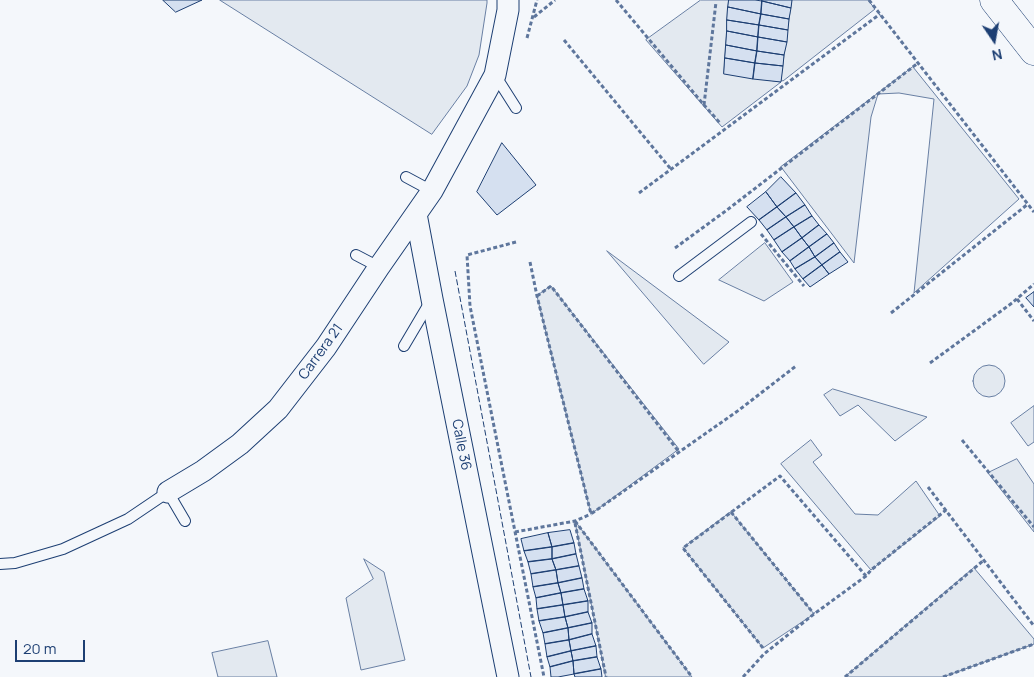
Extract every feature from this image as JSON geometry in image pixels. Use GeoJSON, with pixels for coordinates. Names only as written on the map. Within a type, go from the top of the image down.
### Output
{"type":"FeatureCollection","features":[{"type":"Feature","properties":{"kind":"main road"},"geometry":{"type":"LineString","coordinates":[[994,0],[1034,52]]}},
{"type":"Feature","properties":{"kind":"street","name":"Carrera 21"},"geometry":{"type":"LineString","coordinates":[[168,492],[203,471],[240,444],[278,409],[326,347],[379,266],[432,191],[495,75],[508,5]]}},
{"type":"Feature","properties":{"kind":"street","name":"Calle 36"},"geometry":{"type":"LineString","coordinates":[[416,214],[508,677]]}},
{"type":"Feature","properties":{"kind":"lane"},"geometry":{"type":"LineString","coordinates":[[495,75],[516,108]]}},
{"type":"Feature","properties":{"kind":"lane"},"geometry":{"type":"LineString","coordinates":[[406,177],[432,191]]}},
{"type":"Feature","properties":{"kind":"lane"},"geometry":{"type":"LineString","coordinates":[[679,276],[751,222]]}},
{"type":"Feature","properties":{"kind":"lane"},"geometry":{"type":"LineString","coordinates":[[356,255],[379,266]]}},
{"type":"Feature","properties":{"kind":"lane"},"geometry":{"type":"LineString","coordinates":[[404,346],[432,299]]}},
{"type":"Feature","properties":{"kind":"lane"},"geometry":{"type":"LineString","coordinates":[[168,492],[185,521]]}},
{"type":"Feature","properties":{"kind":"lane","name":"Carrera 21"},"geometry":{"type":"LineString","coordinates":[[0,564],[15,563],[63,549],[128,520],[168,492]]}},
{"type":"Feature","properties":{"kind":"path"},"geometry":{"type":"LineString","coordinates":[[527,39],[537,0]]}},
{"type":"Feature","properties":{"kind":"path"},"geometry":{"type":"LineString","coordinates":[[533,17],[555,0]]}},
{"type":"Feature","properties":{"kind":"path"},"geometry":{"type":"LineString","coordinates":[[616,0],[720,123]]}},
{"type":"Feature","properties":{"kind":"path"},"geometry":{"type":"LineString","coordinates":[[869,0],[1034,212]]}},
{"type":"Feature","properties":{"kind":"path"},"geometry":{"type":"LineString","coordinates":[[704,105],[716,2]]}},
{"type":"Feature","properties":{"kind":"path"},"geometry":{"type":"LineString","coordinates":[[639,193],[880,14]]}},
{"type":"Feature","properties":{"kind":"path"},"geometry":{"type":"LineString","coordinates":[[564,40],[670,168]]}},
{"type":"Feature","properties":{"kind":"path"},"geometry":{"type":"LineString","coordinates":[[675,248],[918,63]]}},
{"type":"Feature","properties":{"kind":"path"},"geometry":{"type":"LineString","coordinates":[[891,313],[1028,204]]}},
{"type":"Feature","properties":{"kind":"path"},"geometry":{"type":"LineString","coordinates":[[751,222],[804,286]]}},
{"type":"Feature","properties":{"kind":"path"},"geometry":{"type":"LineString","coordinates":[[516,242],[467,255],[470,306],[544,677]]}},
{"type":"Feature","properties":{"kind":"path"},"geometry":{"type":"LineString","coordinates":[[530,262],[592,514]]}},
{"type":"Feature","properties":{"kind":"path"},"geometry":{"type":"LineString","coordinates":[[930,363],[1034,284]]}},
{"type":"Feature","properties":{"kind":"path"},"geometry":{"type":"LineString","coordinates":[[537,296],[551,286],[679,452]]}},
{"type":"Feature","properties":{"kind":"path"},"geometry":{"type":"LineString","coordinates":[[1016,298],[1034,321]]}},
{"type":"Feature","properties":{"kind":"path"},"geometry":{"type":"LineString","coordinates":[[515,532],[575,521],[592,514],[739,410],[796,366]]}},
{"type":"Feature","properties":{"kind":"path"},"geometry":{"type":"LineString","coordinates":[[962,440],[1034,527]]}},
{"type":"Feature","properties":{"kind":"path"},"geometry":{"type":"LineString","coordinates":[[764,648],[683,548],[780,476],[866,576]]}},
{"type":"Feature","properties":{"kind":"path"},"geometry":{"type":"LineString","coordinates":[[928,487],[1034,626]]}},
{"type":"Feature","properties":{"kind":"path"},"geometry":{"type":"LineString","coordinates":[[743,677],[764,654],[866,576],[946,510]]}},
{"type":"Feature","properties":{"kind":"path"},"geometry":{"type":"LineString","coordinates":[[731,512],[814,614]]}},
{"type":"Feature","properties":{"kind":"path"},"geometry":{"type":"LineString","coordinates":[[575,521],[606,677]]}},
{"type":"Feature","properties":{"kind":"path"},"geometry":{"type":"LineString","coordinates":[[575,521],[692,677]]}},
{"type":"Feature","properties":{"kind":"path"},"geometry":{"type":"LineString","coordinates":[[846,677],[984,560]]}},
{"type":"Feature","properties":{"kind":"path"},"geometry":{"type":"LineString","coordinates":[[943,677],[1034,644]]}},
{"type":"Feature","properties":{"kind":"shaded area"},"geometry":{"type":"Polygon","coordinates":[[[220,0],[487,0],[487,3],[479,55],[467,86],[432,134],[220,0]]]}},
{"type":"Feature","properties":{"kind":"shaded area"},"geometry":{"type":"Polygon","coordinates":[[[701,0],[729,0],[724,73],[781,82],[722,127],[646,40],[701,0]]]}},
{"type":"Feature","properties":{"kind":"shaded area"},"geometry":{"type":"Polygon","coordinates":[[[792,0],[868,0],[875,9],[783,81],[781,80],[792,0]]]}},
{"type":"Feature","properties":{"kind":"shaded area"},"geometry":{"type":"Polygon","coordinates":[[[913,67],[1019,199],[914,293],[934,99],[899,93],[878,94],[871,117],[854,263],[781,167],[913,67]]]}},
{"type":"Feature","properties":{"kind":"shaded area"},"geometry":{"type":"Polygon","coordinates":[[[765,243],[793,282],[764,301],[719,280],[765,243]]]}},
{"type":"Feature","properties":{"kind":"shaded area"},"geometry":{"type":"Polygon","coordinates":[[[607,251],[729,342],[704,364],[607,251]]]}},
{"type":"Feature","properties":{"kind":"shaded area"},"geometry":{"type":"Polygon","coordinates":[[[551,286],[679,449],[591,514],[537,296],[551,286]]]}},
{"type":"Feature","properties":{"kind":"shaded area"},"geometry":{"type":"Polygon","coordinates":[[[989,365],[995,366],[1000,370],[1004,375],[1004,387],[1000,392],[995,396],[989,397],[983,396],[978,392],[974,387],[973,381],[974,375],[978,370],[983,366],[989,365]]]}},
{"type":"Feature","properties":{"kind":"shaded area"},"geometry":{"type":"Polygon","coordinates":[[[833,389],[927,417],[895,441],[858,405],[840,416],[824,395],[833,389]]]}},
{"type":"Feature","properties":{"kind":"shaded area"},"geometry":{"type":"Polygon","coordinates":[[[1034,406],[1034,442],[1028,446],[1011,423],[1034,406]]]}},
{"type":"Feature","properties":{"kind":"shaded area"},"geometry":{"type":"Polygon","coordinates":[[[811,440],[822,455],[813,462],[855,514],[878,515],[916,481],[940,516],[871,570],[781,464],[811,440]]]}},
{"type":"Feature","properties":{"kind":"shaded area"},"geometry":{"type":"Polygon","coordinates":[[[1017,459],[1034,484],[1034,532],[988,473],[1017,459]]]}},
{"type":"Feature","properties":{"kind":"shaded area"},"geometry":{"type":"Polygon","coordinates":[[[731,512],[814,614],[763,648],[683,548],[731,512]]]}},
{"type":"Feature","properties":{"kind":"shaded area"},"geometry":{"type":"Polygon","coordinates":[[[575,521],[692,677],[606,677],[575,521]]]}},
{"type":"Feature","properties":{"kind":"shaded area"},"geometry":{"type":"Polygon","coordinates":[[[364,559],[384,572],[405,660],[361,670],[346,598],[373,579],[364,559]]]}},
{"type":"Feature","properties":{"kind":"shaded area"},"geometry":{"type":"Polygon","coordinates":[[[974,568],[1034,639],[1034,644],[943,677],[845,677],[974,568]]]}},
{"type":"Feature","properties":{"kind":"shaded area"},"geometry":{"type":"Polygon","coordinates":[[[268,641],[277,677],[218,677],[212,653],[268,641]]]}},
{"type":"Feature","properties":{"kind":"building"},"geometry":{"type":"Polygon","coordinates":[[[163,0],[202,0],[176,12],[163,0]]]}},
{"type":"Feature","properties":{"kind":"building"},"geometry":{"type":"Polygon","coordinates":[[[729,0],[762,1],[761,14],[728,7],[729,0]]]}},
{"type":"Feature","properties":{"kind":"building"},"geometry":{"type":"Polygon","coordinates":[[[792,0],[791,8],[762,1],[792,0]]]}},
{"type":"Feature","properties":{"kind":"building"},"geometry":{"type":"Polygon","coordinates":[[[762,1],[791,8],[789,19],[761,14],[762,1]]]}},
{"type":"Feature","properties":{"kind":"building"},"geometry":{"type":"Polygon","coordinates":[[[728,7],[761,14],[759,25],[727,20],[728,7]]]}},
{"type":"Feature","properties":{"kind":"building"},"geometry":{"type":"Polygon","coordinates":[[[761,14],[789,19],[788,30],[759,25],[761,14]]]}},
{"type":"Feature","properties":{"kind":"building"},"geometry":{"type":"Polygon","coordinates":[[[727,20],[759,25],[758,37],[727,31],[727,20]]]}},
{"type":"Feature","properties":{"kind":"building"},"geometry":{"type":"Polygon","coordinates":[[[759,25],[788,30],[787,42],[758,37],[759,25]]]}},
{"type":"Feature","properties":{"kind":"building"},"geometry":{"type":"Polygon","coordinates":[[[727,31],[758,37],[757,51],[726,45],[727,31]]]}},
{"type":"Feature","properties":{"kind":"building"},"geometry":{"type":"Polygon","coordinates":[[[758,37],[787,42],[784,55],[757,51],[758,37]]]}},
{"type":"Feature","properties":{"kind":"building"},"geometry":{"type":"Polygon","coordinates":[[[726,45],[757,51],[755,63],[725,58],[726,45]]]}},
{"type":"Feature","properties":{"kind":"building"},"geometry":{"type":"Polygon","coordinates":[[[757,51],[784,55],[783,66],[755,63],[757,51]]]}},
{"type":"Feature","properties":{"kind":"building"},"geometry":{"type":"Polygon","coordinates":[[[725,58],[755,63],[753,79],[724,74],[725,58]]]}},
{"type":"Feature","properties":{"kind":"building"},"geometry":{"type":"Polygon","coordinates":[[[755,63],[783,66],[781,82],[753,79],[755,63]]]}},
{"type":"Feature","properties":{"kind":"building"},"geometry":{"type":"Polygon","coordinates":[[[502,143],[536,185],[497,215],[477,192],[502,143]]]}},
{"type":"Feature","properties":{"kind":"building"},"geometry":{"type":"Polygon","coordinates":[[[781,177],[796,193],[777,207],[766,192],[781,177]]]}},
{"type":"Feature","properties":{"kind":"building"},"geometry":{"type":"Polygon","coordinates":[[[766,192],[777,207],[759,220],[747,207],[766,192]]]}},
{"type":"Feature","properties":{"kind":"building"},"geometry":{"type":"Polygon","coordinates":[[[796,193],[805,205],[786,217],[777,207],[796,193]]]}},
{"type":"Feature","properties":{"kind":"building"},"geometry":{"type":"Polygon","coordinates":[[[805,205],[812,216],[794,227],[786,217],[805,205]]]}},
{"type":"Feature","properties":{"kind":"building"},"geometry":{"type":"Polygon","coordinates":[[[777,207],[786,217],[767,230],[759,220],[777,207]]]}},
{"type":"Feature","properties":{"kind":"building"},"geometry":{"type":"Polygon","coordinates":[[[812,216],[819,225],[802,238],[794,227],[812,216]]]}},
{"type":"Feature","properties":{"kind":"building"},"geometry":{"type":"Polygon","coordinates":[[[786,217],[794,227],[774,240],[767,230],[786,217]]]}},
{"type":"Feature","properties":{"kind":"building"},"geometry":{"type":"Polygon","coordinates":[[[819,225],[827,234],[809,247],[802,238],[819,225]]]}},
{"type":"Feature","properties":{"kind":"building"},"geometry":{"type":"Polygon","coordinates":[[[794,227],[802,238],[782,252],[774,240],[794,227]]]}},
{"type":"Feature","properties":{"kind":"building"},"geometry":{"type":"Polygon","coordinates":[[[827,234],[834,243],[815,257],[809,247],[827,234]]]}},
{"type":"Feature","properties":{"kind":"building"},"geometry":{"type":"Polygon","coordinates":[[[802,238],[809,247],[790,261],[782,252],[802,238]]]}},
{"type":"Feature","properties":{"kind":"building"},"geometry":{"type":"Polygon","coordinates":[[[834,243],[840,252],[822,265],[815,257],[834,243]]]}},
{"type":"Feature","properties":{"kind":"building"},"geometry":{"type":"Polygon","coordinates":[[[809,247],[815,257],[795,269],[790,261],[809,247]]]}},
{"type":"Feature","properties":{"kind":"building"},"geometry":{"type":"Polygon","coordinates":[[[840,252],[848,262],[829,274],[822,265],[840,252]]]}},
{"type":"Feature","properties":{"kind":"building"},"geometry":{"type":"Polygon","coordinates":[[[815,257],[822,265],[803,279],[795,269],[815,257]]]}},
{"type":"Feature","properties":{"kind":"building"},"geometry":{"type":"Polygon","coordinates":[[[822,265],[829,274],[810,287],[803,279],[822,265]]]}},
{"type":"Feature","properties":{"kind":"building"},"geometry":{"type":"Polygon","coordinates":[[[1034,292],[1034,307],[1026,298],[1034,292]]]}},
{"type":"Feature","properties":{"kind":"building"},"geometry":{"type":"Polygon","coordinates":[[[570,530],[574,543],[552,547],[548,533],[570,530]]]}},
{"type":"Feature","properties":{"kind":"building"},"geometry":{"type":"Polygon","coordinates":[[[548,533],[552,547],[524,551],[521,539],[548,533]]]}},
{"type":"Feature","properties":{"kind":"building"},"geometry":{"type":"Polygon","coordinates":[[[574,543],[576,554],[552,559],[552,547],[574,543]]]}},
{"type":"Feature","properties":{"kind":"building"},"geometry":{"type":"Polygon","coordinates":[[[552,547],[552,559],[528,562],[524,551],[552,547]]]}},
{"type":"Feature","properties":{"kind":"building"},"geometry":{"type":"Polygon","coordinates":[[[576,554],[579,566],[556,570],[552,559],[576,554]]]}},
{"type":"Feature","properties":{"kind":"building"},"geometry":{"type":"Polygon","coordinates":[[[552,559],[556,570],[531,574],[528,562],[552,559]]]}},
{"type":"Feature","properties":{"kind":"building"},"geometry":{"type":"Polygon","coordinates":[[[579,566],[582,578],[558,583],[556,570],[579,566]]]}},
{"type":"Feature","properties":{"kind":"building"},"geometry":{"type":"Polygon","coordinates":[[[556,570],[558,583],[533,587],[531,574],[556,570]]]}},
{"type":"Feature","properties":{"kind":"building"},"geometry":{"type":"Polygon","coordinates":[[[582,578],[584,589],[561,593],[558,583],[582,578]]]}},
{"type":"Feature","properties":{"kind":"building"},"geometry":{"type":"Polygon","coordinates":[[[558,583],[561,593],[536,598],[533,587],[558,583]]]}},
{"type":"Feature","properties":{"kind":"building"},"geometry":{"type":"Polygon","coordinates":[[[584,589],[588,601],[563,605],[561,593],[584,589]]]}},
{"type":"Feature","properties":{"kind":"building"},"geometry":{"type":"Polygon","coordinates":[[[561,593],[563,605],[537,609],[536,598],[561,593]]]}},
{"type":"Feature","properties":{"kind":"building"},"geometry":{"type":"Polygon","coordinates":[[[588,601],[588,612],[565,617],[563,605],[588,601]]]}},
{"type":"Feature","properties":{"kind":"building"},"geometry":{"type":"Polygon","coordinates":[[[563,605],[565,617],[539,621],[537,609],[563,605]]]}},
{"type":"Feature","properties":{"kind":"building"},"geometry":{"type":"Polygon","coordinates":[[[588,612],[592,623],[568,628],[565,617],[588,612]]]}},
{"type":"Feature","properties":{"kind":"building"},"geometry":{"type":"Polygon","coordinates":[[[565,617],[568,628],[543,633],[539,621],[565,617]]]}},
{"type":"Feature","properties":{"kind":"building"},"geometry":{"type":"Polygon","coordinates":[[[592,623],[592,634],[569,640],[568,628],[592,623]]]}},
{"type":"Feature","properties":{"kind":"building"},"geometry":{"type":"Polygon","coordinates":[[[568,628],[569,640],[545,644],[543,633],[568,628]]]}},
{"type":"Feature","properties":{"kind":"building"},"geometry":{"type":"Polygon","coordinates":[[[592,634],[596,646],[571,651],[569,640],[592,634]]]}},
{"type":"Feature","properties":{"kind":"building"},"geometry":{"type":"Polygon","coordinates":[[[569,640],[571,651],[547,657],[545,644],[569,640]]]}},
{"type":"Feature","properties":{"kind":"building"},"geometry":{"type":"Polygon","coordinates":[[[596,646],[597,657],[573,661],[571,651],[596,646]]]}},
{"type":"Feature","properties":{"kind":"building"},"geometry":{"type":"Polygon","coordinates":[[[571,651],[573,661],[550,667],[547,657],[571,651]]]}},
{"type":"Feature","properties":{"kind":"building"},"geometry":{"type":"Polygon","coordinates":[[[597,657],[601,669],[574,674],[573,661],[597,657]]]}},
{"type":"Feature","properties":{"kind":"building"},"geometry":{"type":"Polygon","coordinates":[[[573,661],[574,674],[551,677],[550,667],[573,661]]]}},
{"type":"Feature","properties":{"kind":"building"},"geometry":{"type":"Polygon","coordinates":[[[601,669],[602,677],[575,677],[574,674],[601,669]]]}},
{"type":"Feature","properties":{"kind":"fence"},"geometry":{"type":"LineString","coordinates":[[455,271],[531,677]]}}]}
